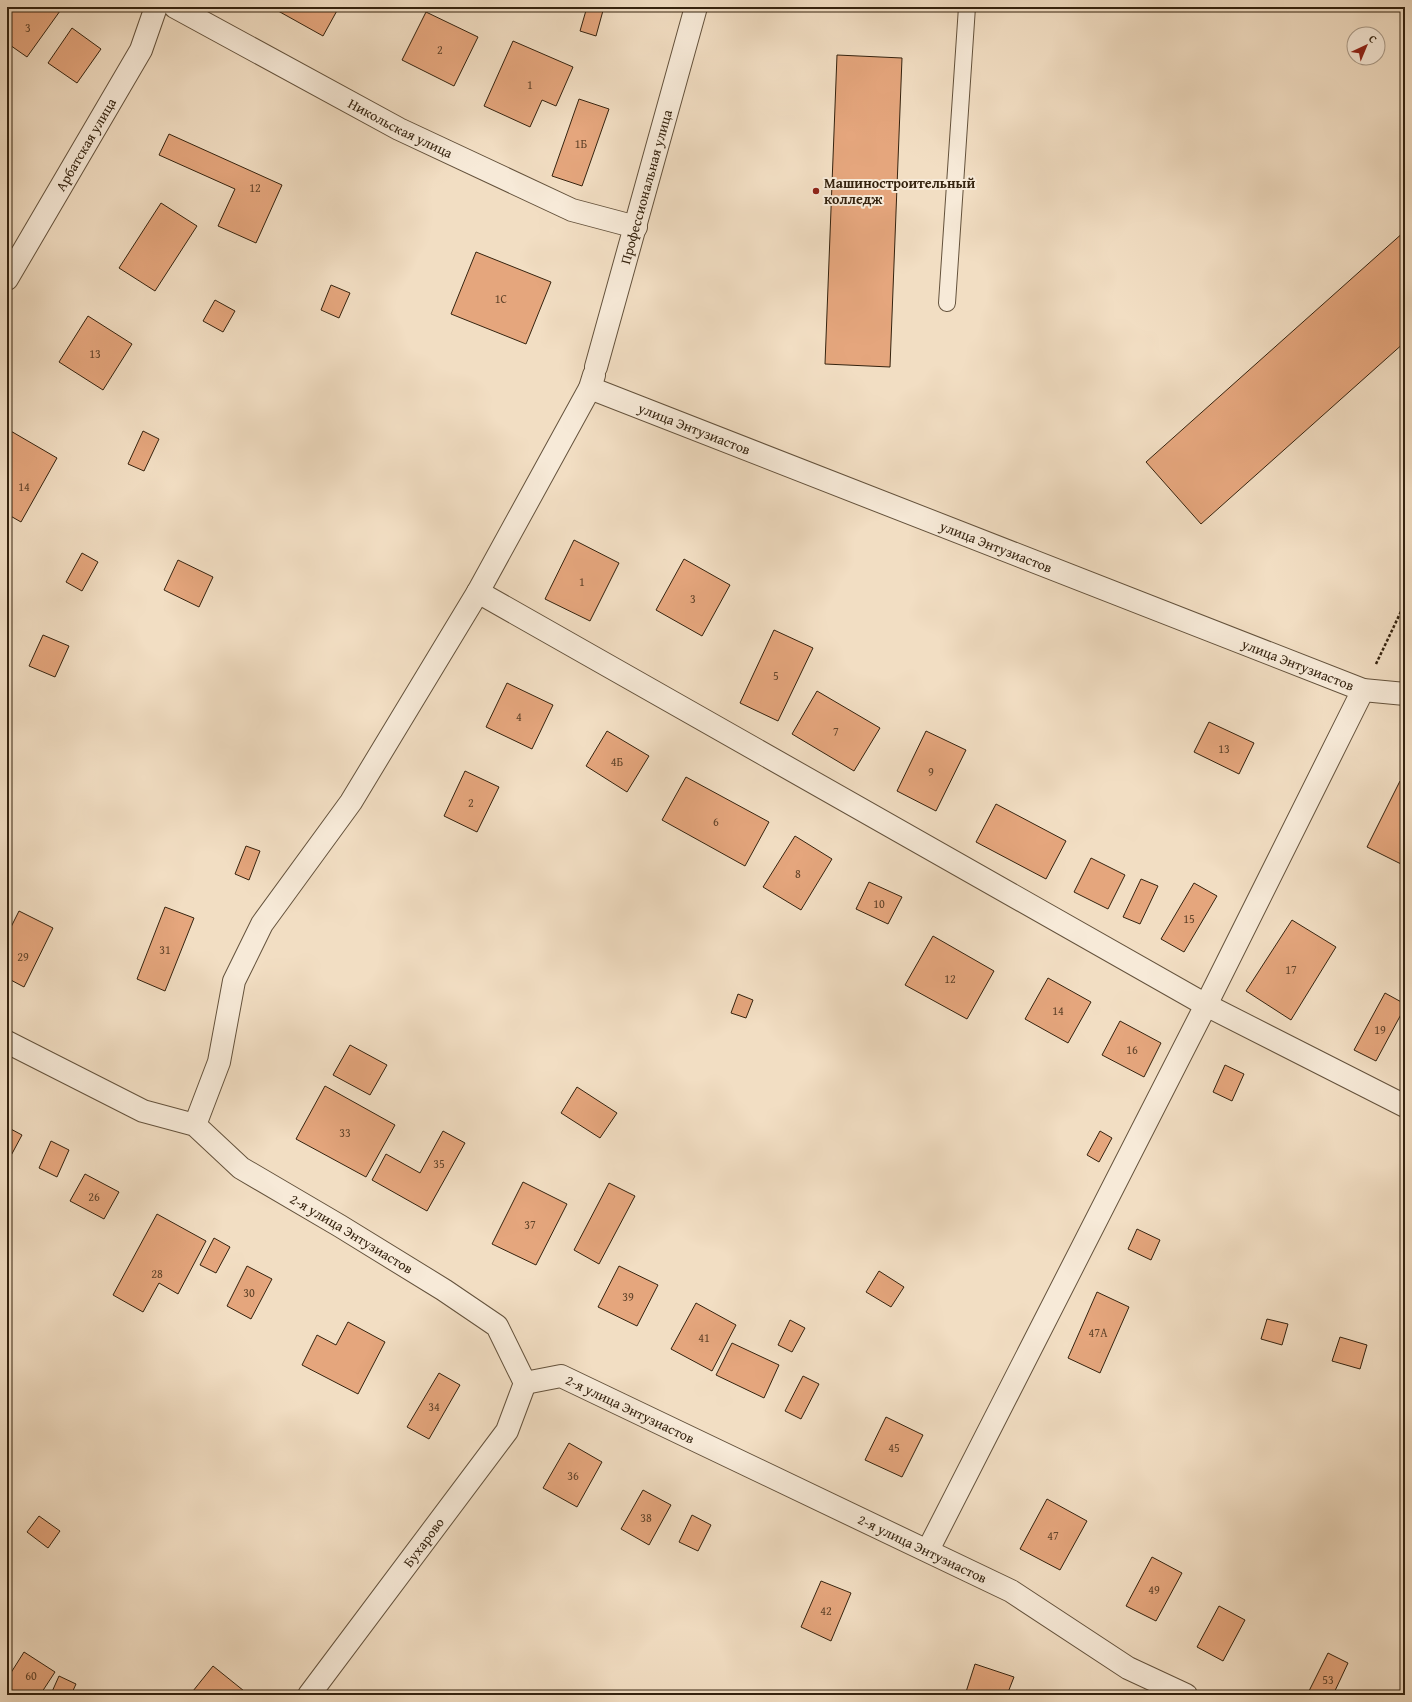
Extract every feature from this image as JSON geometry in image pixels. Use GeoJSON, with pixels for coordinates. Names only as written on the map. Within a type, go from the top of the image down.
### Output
{"type":"FeatureCollection","features":[{"type":"Feature","properties":{"kind":"street","name":"Арбатская улица"},"geometry":{"type":"LineString","coordinates":[[7,279],[141,50],[156,7]]}},
{"type":"Feature","properties":{"kind":"street","name":"Никольская улица"},"geometry":{"type":"LineString","coordinates":[[175,7],[399,129],[572,210],[636,227]]}},
{"type":"Feature","properties":{"kind":"street","name":"Профессиональная улица"},"geometry":{"type":"LineString","coordinates":[[195,1125],[219,1062],[234,981],[262,924],[351,802],[478,592],[590,388],[696,7]]}},
{"type":"Feature","properties":{"kind":"street","name":"улица Энтузиастов"},"geometry":{"type":"LineString","coordinates":[[590,388],[1363,690],[1405,694]]}},
{"type":"Feature","properties":{"kind":"street"},"geometry":{"type":"LineString","coordinates":[[478,592],[1206,1005],[1405,1106]]}},
{"type":"Feature","properties":{"kind":"street"},"geometry":{"type":"LineString","coordinates":[[928,1550],[1206,1005],[1363,690]]}},
{"type":"Feature","properties":{"kind":"street","name":"2-я улица Энтузиастов"},"geometry":{"type":"LineString","coordinates":[[7,1042],[143,1111],[195,1125],[241,1168],[444,1290],[497,1326],[525,1383],[561,1376],[1011,1590],[1128,1668],[1186,1695]]}},
{"type":"Feature","properties":{"kind":"street","name":"Бухарово"},"geometry":{"type":"LineString","coordinates":[[309,1695],[507,1431],[525,1383]]}},
{"type":"Feature","properties":{"kind":"lane"},"geometry":{"type":"LineString","coordinates":[[947,303],[967,7]]}},
{"type":"Feature","properties":{"kind":"path"},"geometry":{"type":"LineString","coordinates":[[1363,690],[1405,603]]}},
{"type":"Feature","properties":{"kind":"building"},"geometry":{"type":"Polygon","coordinates":[[[7,7],[55,7],[60,11],[27,57],[7,43],[7,7]]]}},
{"type":"Feature","properties":{"kind":"building"},"geometry":{"type":"Polygon","coordinates":[[[271,7],[339,7],[323,36],[271,7]]]}},
{"type":"Feature","properties":{"kind":"building"},"geometry":{"type":"Polygon","coordinates":[[[587,7],[604,7],[596,36],[580,31],[587,7]]]}},
{"type":"Feature","properties":{"kind":"building"},"geometry":{"type":"Polygon","coordinates":[[[426,12],[478,37],[454,86],[402,60],[426,12]]]}},
{"type":"Feature","properties":{"kind":"building"},"geometry":{"type":"Polygon","coordinates":[[[72,28],[101,49],[77,83],[48,63],[72,28]]]}},
{"type":"Feature","properties":{"kind":"building"},"geometry":{"type":"Polygon","coordinates":[[[513,41],[573,67],[556,106],[542,100],[530,127],[484,106],[513,41]]]}},
{"type":"Feature","properties":{"kind":"building"},"geometry":{"type":"Polygon","coordinates":[[[837,55],[902,58],[890,367],[825,364],[837,55]]]}},
{"type":"Feature","properties":{"kind":"building"},"geometry":{"type":"Polygon","coordinates":[[[579,99],[609,109],[582,186],[552,176],[579,99]]]}},
{"type":"Feature","properties":{"kind":"building"},"geometry":{"type":"Polygon","coordinates":[[[169,134],[282,185],[256,243],[218,226],[235,189],[159,155],[169,134]]]}},
{"type":"Feature","properties":{"kind":"building"},"geometry":{"type":"Polygon","coordinates":[[[161,203],[197,226],[155,291],[119,268],[161,203]]]}},
{"type":"Feature","properties":{"kind":"building"},"geometry":{"type":"Polygon","coordinates":[[[1405,231],[1405,342],[1201,524],[1146,462],[1405,231]]]}},
{"type":"Feature","properties":{"kind":"building"},"geometry":{"type":"Polygon","coordinates":[[[476,252],[551,282],[526,344],[451,314],[476,252]]]}},
{"type":"Feature","properties":{"kind":"building"},"geometry":{"type":"Polygon","coordinates":[[[331,285],[350,293],[339,318],[321,310],[331,285]]]}},
{"type":"Feature","properties":{"kind":"building"},"geometry":{"type":"Polygon","coordinates":[[[215,300],[235,311],[223,332],[203,321],[215,300]]]}},
{"type":"Feature","properties":{"kind":"building"},"geometry":{"type":"Polygon","coordinates":[[[88,316],[132,344],[103,390],[59,362],[88,316]]]}},
{"type":"Feature","properties":{"kind":"building"},"geometry":{"type":"Polygon","coordinates":[[[9,430],[57,458],[21,522],[7,514],[7,434],[9,430]]]}},
{"type":"Feature","properties":{"kind":"building"},"geometry":{"type":"Polygon","coordinates":[[[143,431],[159,439],[144,471],[128,464],[143,431]]]}},
{"type":"Feature","properties":{"kind":"building"},"geometry":{"type":"Polygon","coordinates":[[[574,540],[619,563],[590,621],[545,599],[574,540]]]}},
{"type":"Feature","properties":{"kind":"building"},"geometry":{"type":"Polygon","coordinates":[[[82,553],[98,562],[82,591],[66,582],[82,553]]]}},
{"type":"Feature","properties":{"kind":"building"},"geometry":{"type":"Polygon","coordinates":[[[684,559],[730,585],[702,636],[656,610],[684,559]]]}},
{"type":"Feature","properties":{"kind":"building"},"geometry":{"type":"Polygon","coordinates":[[[178,560],[213,577],[199,607],[164,590],[178,560]]]}},
{"type":"Feature","properties":{"kind":"building"},"geometry":{"type":"Polygon","coordinates":[[[774,630],[813,648],[778,721],[740,703],[774,630]]]}},
{"type":"Feature","properties":{"kind":"building"},"geometry":{"type":"Polygon","coordinates":[[[43,635],[69,646],[55,677],[29,666],[43,635]]]}},
{"type":"Feature","properties":{"kind":"building"},"geometry":{"type":"Polygon","coordinates":[[[507,683],[553,705],[532,749],[486,727],[507,683]]]}},
{"type":"Feature","properties":{"kind":"building"},"geometry":{"type":"Polygon","coordinates":[[[817,691],[880,728],[854,771],[792,734],[817,691]]]}},
{"type":"Feature","properties":{"kind":"building"},"geometry":{"type":"Polygon","coordinates":[[[1209,722],[1254,743],[1239,774],[1194,752],[1209,722]]]}},
{"type":"Feature","properties":{"kind":"building"},"geometry":{"type":"Polygon","coordinates":[[[607,731],[649,756],[627,792],[586,766],[607,731]]]}},
{"type":"Feature","properties":{"kind":"building"},"geometry":{"type":"Polygon","coordinates":[[[926,731],[966,750],[936,811],[897,791],[926,731]]]}},
{"type":"Feature","properties":{"kind":"building"},"geometry":{"type":"Polygon","coordinates":[[[465,771],[499,787],[477,832],[444,816],[465,771]]]}},
{"type":"Feature","properties":{"kind":"building"},"geometry":{"type":"Polygon","coordinates":[[[686,777],[769,822],[745,866],[662,820],[686,777]]]}},
{"type":"Feature","properties":{"kind":"building"},"geometry":{"type":"Polygon","coordinates":[[[1400,781],[1405,784],[1405,866],[1367,847],[1400,781]]]}},
{"type":"Feature","properties":{"kind":"building"},"geometry":{"type":"Polygon","coordinates":[[[996,804],[1066,841],[1046,879],[976,842],[996,804]]]}},
{"type":"Feature","properties":{"kind":"building"},"geometry":{"type":"Polygon","coordinates":[[[795,836],[832,859],[801,910],[763,887],[795,836]]]}},
{"type":"Feature","properties":{"kind":"building"},"geometry":{"type":"Polygon","coordinates":[[[246,846],[260,851],[249,880],[235,874],[246,846]]]}},
{"type":"Feature","properties":{"kind":"building"},"geometry":{"type":"Polygon","coordinates":[[[1091,858],[1125,875],[1108,909],[1074,892],[1091,858]]]}},
{"type":"Feature","properties":{"kind":"building"},"geometry":{"type":"Polygon","coordinates":[[[1141,879],[1158,886],[1140,924],[1123,917],[1141,879]]]}},
{"type":"Feature","properties":{"kind":"building"},"geometry":{"type":"Polygon","coordinates":[[[869,882],[902,897],[888,924],[856,909],[869,882]]]}},
{"type":"Feature","properties":{"kind":"building"},"geometry":{"type":"Polygon","coordinates":[[[1194,883],[1217,896],[1184,952],[1161,939],[1194,883]]]}},
{"type":"Feature","properties":{"kind":"building"},"geometry":{"type":"Polygon","coordinates":[[[165,907],[194,918],[165,991],[137,979],[165,907]]]}},
{"type":"Feature","properties":{"kind":"building"},"geometry":{"type":"Polygon","coordinates":[[[19,911],[53,928],[24,987],[7,978],[7,935],[19,911]]]}},
{"type":"Feature","properties":{"kind":"building"},"geometry":{"type":"Polygon","coordinates":[[[1292,920],[1336,947],[1291,1020],[1246,991],[1292,920]]]}},
{"type":"Feature","properties":{"kind":"building"},"geometry":{"type":"Polygon","coordinates":[[[933,936],[994,971],[967,1019],[905,985],[933,936]]]}},
{"type":"Feature","properties":{"kind":"building"},"geometry":{"type":"Polygon","coordinates":[[[1048,978],[1091,1002],[1068,1043],[1025,1019],[1048,978]]]}},
{"type":"Feature","properties":{"kind":"building"},"geometry":{"type":"Polygon","coordinates":[[[1385,993],[1405,1004],[1405,1007],[1376,1061],[1354,1050],[1385,993]]]}},
{"type":"Feature","properties":{"kind":"building"},"geometry":{"type":"Polygon","coordinates":[[[738,994],[753,1000],[746,1018],[731,1013],[738,994]]]}},
{"type":"Feature","properties":{"kind":"building"},"geometry":{"type":"Polygon","coordinates":[[[1120,1021],[1161,1043],[1144,1077],[1102,1055],[1120,1021]]]}},
{"type":"Feature","properties":{"kind":"building"},"geometry":{"type":"Polygon","coordinates":[[[350,1045],[387,1065],[370,1095],[333,1075],[350,1045]]]}},
{"type":"Feature","properties":{"kind":"building"},"geometry":{"type":"Polygon","coordinates":[[[1225,1065],[1244,1074],[1232,1101],[1213,1092],[1225,1065]]]}},
{"type":"Feature","properties":{"kind":"building"},"geometry":{"type":"Polygon","coordinates":[[[325,1086],[395,1125],[366,1177],[296,1139],[325,1086]]]}},
{"type":"Feature","properties":{"kind":"building"},"geometry":{"type":"Polygon","coordinates":[[[577,1087],[617,1113],[600,1138],[561,1113],[577,1087]]]}},
{"type":"Feature","properties":{"kind":"building"},"geometry":{"type":"Polygon","coordinates":[[[7,1127],[22,1135],[7,1163],[7,1127]]]}},
{"type":"Feature","properties":{"kind":"building"},"geometry":{"type":"Polygon","coordinates":[[[443,1131],[465,1143],[427,1211],[372,1180],[386,1154],[420,1173],[443,1131]]]}},
{"type":"Feature","properties":{"kind":"building"},"geometry":{"type":"Polygon","coordinates":[[[1100,1131],[1112,1138],[1099,1162],[1087,1155],[1100,1131]]]}},
{"type":"Feature","properties":{"kind":"building"},"geometry":{"type":"Polygon","coordinates":[[[51,1141],[69,1150],[57,1177],[39,1168],[51,1141]]]}},
{"type":"Feature","properties":{"kind":"building"},"geometry":{"type":"Polygon","coordinates":[[[85,1174],[119,1192],[104,1219],[70,1201],[85,1174]]]}},
{"type":"Feature","properties":{"kind":"building"},"geometry":{"type":"Polygon","coordinates":[[[523,1182],[567,1204],[536,1265],[492,1244],[523,1182]]]}},
{"type":"Feature","properties":{"kind":"building"},"geometry":{"type":"Polygon","coordinates":[[[609,1183],[635,1196],[599,1264],[574,1250],[609,1183]]]}},
{"type":"Feature","properties":{"kind":"building"},"geometry":{"type":"Polygon","coordinates":[[[157,1214],[206,1241],[178,1294],[159,1283],[143,1312],[113,1295],[157,1214]]]}},
{"type":"Feature","properties":{"kind":"building"},"geometry":{"type":"Polygon","coordinates":[[[1137,1229],[1160,1240],[1151,1260],[1128,1249],[1137,1229]]]}},
{"type":"Feature","properties":{"kind":"building"},"geometry":{"type":"Polygon","coordinates":[[[214,1238],[230,1247],[216,1273],[200,1265],[214,1238]]]}},
{"type":"Feature","properties":{"kind":"building"},"geometry":{"type":"Polygon","coordinates":[[[247,1266],[272,1279],[251,1319],[227,1306],[247,1266]]]}},
{"type":"Feature","properties":{"kind":"building"},"geometry":{"type":"Polygon","coordinates":[[[619,1266],[658,1285],[637,1326],[598,1307],[619,1266]]]}},
{"type":"Feature","properties":{"kind":"building"},"geometry":{"type":"Polygon","coordinates":[[[879,1271],[904,1287],[891,1307],[866,1292],[879,1271]]]}},
{"type":"Feature","properties":{"kind":"building"},"geometry":{"type":"Polygon","coordinates":[[[1097,1292],[1129,1307],[1100,1373],[1068,1358],[1097,1292]]]}},
{"type":"Feature","properties":{"kind":"building"},"geometry":{"type":"Polygon","coordinates":[[[696,1303],[736,1325],[712,1371],[671,1349],[696,1303]]]}},
{"type":"Feature","properties":{"kind":"building"},"geometry":{"type":"Polygon","coordinates":[[[1267,1319],[1288,1324],[1282,1345],[1261,1339],[1267,1319]]]}},
{"type":"Feature","properties":{"kind":"building"},"geometry":{"type":"Polygon","coordinates":[[[790,1320],[805,1328],[792,1352],[778,1345],[790,1320]]]}},
{"type":"Feature","properties":{"kind":"building"},"geometry":{"type":"Polygon","coordinates":[[[348,1322],[385,1342],[358,1394],[302,1365],[317,1335],[336,1345],[348,1322]]]}},
{"type":"Feature","properties":{"kind":"building"},"geometry":{"type":"Polygon","coordinates":[[[1340,1337],[1367,1345],[1360,1369],[1332,1361],[1340,1337]]]}},
{"type":"Feature","properties":{"kind":"building"},"geometry":{"type":"Polygon","coordinates":[[[732,1343],[779,1365],[764,1398],[716,1375],[732,1343]]]}},
{"type":"Feature","properties":{"kind":"building"},"geometry":{"type":"Polygon","coordinates":[[[439,1373],[460,1385],[429,1439],[407,1427],[439,1373]]]}},
{"type":"Feature","properties":{"kind":"building"},"geometry":{"type":"Polygon","coordinates":[[[803,1376],[819,1384],[801,1419],[785,1411],[803,1376]]]}},
{"type":"Feature","properties":{"kind":"building"},"geometry":{"type":"Polygon","coordinates":[[[886,1417],[923,1435],[902,1477],[865,1460],[886,1417]]]}},
{"type":"Feature","properties":{"kind":"building"},"geometry":{"type":"Polygon","coordinates":[[[569,1443],[602,1462],[577,1507],[543,1488],[569,1443]]]}},
{"type":"Feature","properties":{"kind":"building"},"geometry":{"type":"Polygon","coordinates":[[[643,1490],[671,1505],[649,1545],[621,1529],[643,1490]]]}},
{"type":"Feature","properties":{"kind":"building"},"geometry":{"type":"Polygon","coordinates":[[[1047,1499],[1087,1521],[1060,1570],[1020,1549],[1047,1499]]]}},
{"type":"Feature","properties":{"kind":"building"},"geometry":{"type":"Polygon","coordinates":[[[692,1515],[711,1525],[698,1551],[679,1542],[692,1515]]]}},
{"type":"Feature","properties":{"kind":"building"},"geometry":{"type":"Polygon","coordinates":[[[39,1516],[60,1531],[48,1548],[27,1532],[39,1516]]]}},
{"type":"Feature","properties":{"kind":"building"},"geometry":{"type":"Polygon","coordinates":[[[1152,1557],[1182,1573],[1156,1621],[1126,1606],[1152,1557]]]}},
{"type":"Feature","properties":{"kind":"building"},"geometry":{"type":"Polygon","coordinates":[[[821,1581],[851,1593],[831,1641],[801,1627],[821,1581]]]}},
{"type":"Feature","properties":{"kind":"building"},"geometry":{"type":"Polygon","coordinates":[[[1219,1606],[1245,1620],[1223,1661],[1197,1647],[1219,1606]]]}},
{"type":"Feature","properties":{"kind":"building"},"geometry":{"type":"Polygon","coordinates":[[[24,1652],[55,1672],[40,1695],[7,1695],[7,1679],[24,1652]]]}},
{"type":"Feature","properties":{"kind":"building"},"geometry":{"type":"Polygon","coordinates":[[[1328,1653],[1348,1663],[1333,1695],[1307,1695],[1328,1653]]]}},
{"type":"Feature","properties":{"kind":"building"},"geometry":{"type":"Polygon","coordinates":[[[975,1664],[1014,1677],[1007,1695],[965,1695],[975,1664]]]}},
{"type":"Feature","properties":{"kind":"building"},"geometry":{"type":"Polygon","coordinates":[[[213,1666],[249,1695],[197,1695],[193,1691],[213,1666]]]}},
{"type":"Feature","properties":{"kind":"building"},"geometry":{"type":"Polygon","coordinates":[[[59,1676],[76,1684],[71,1695],[51,1694],[59,1676]]]}},
{"type":"Feature","properties":{"kind":"place","name":"Машиностроительный колледж"},"geometry":{"type":"Point","coordinates":[816,191]}}]}
